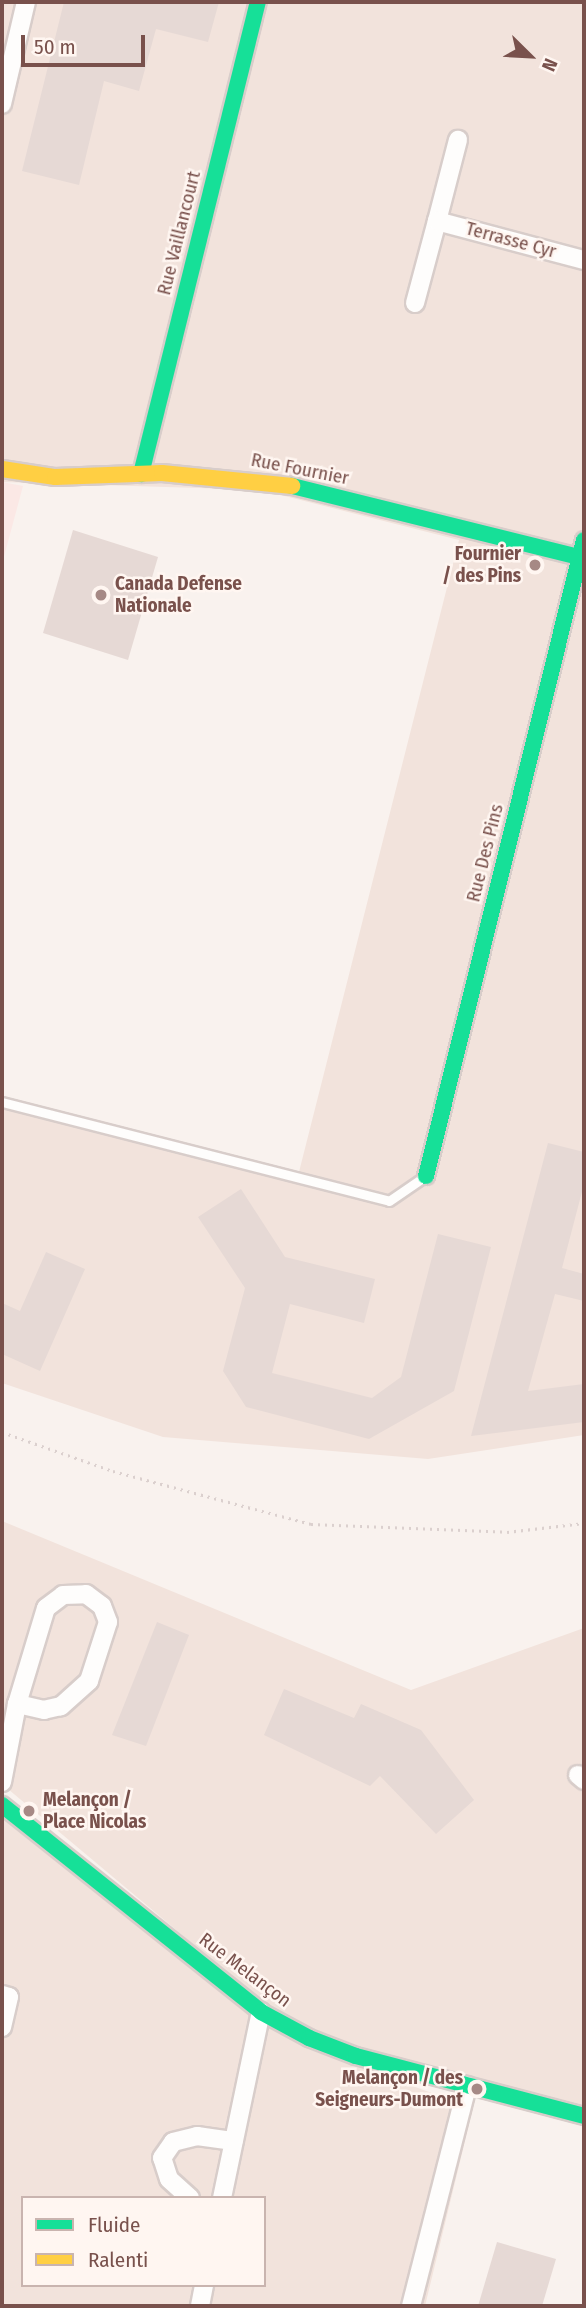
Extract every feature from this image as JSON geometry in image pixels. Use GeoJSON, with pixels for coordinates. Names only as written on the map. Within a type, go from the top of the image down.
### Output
{"type":"FeatureCollection","features":[{"type":"Feature","properties":{"kind":"street"},"geometry":{"type":"LineString","coordinates":[[2,104],[26,2]]}},
{"type":"Feature","properties":{"kind":"street","name":"Rue Vaillancourt"},"geometry":{"type":"LineString","coordinates":[[141,474],[258,2]]}},
{"type":"Feature","properties":{"kind":"street"},"geometry":{"type":"LineString","coordinates":[[415,303],[458,140]]}},
{"type":"Feature","properties":{"kind":"street","name":"Terrasse Cyr"},"geometry":{"type":"LineString","coordinates":[[437,221],[584,260]]}},
{"type":"Feature","properties":{"kind":"street","name":"Rue Fournier"},"geometry":{"type":"LineString","coordinates":[[2,469],[55,477],[141,474],[267,480],[582,557]]}},
{"type":"Feature","properties":{"kind":"street","name":"Rue Des Pins"},"geometry":{"type":"LineString","coordinates":[[426,1175],[582,557],[584,540]]}},
{"type":"Feature","properties":{"kind":"street"},"geometry":{"type":"LineString","coordinates":[[2,1782],[17,1704],[46,1608],[63,1595],[86,1594],[102,1606],[108,1622],[89,1681],[61,1706],[44,1710],[17,1704]]}},
{"type":"Feature","properties":{"kind":"street","name":"Rue Melançon"},"geometry":{"type":"LineString","coordinates":[[2,1805],[261,2012],[356,2056],[584,2116]]}},
{"type":"Feature","properties":{"kind":"street"},"geometry":{"type":"LineString","coordinates":[[2,1995],[9,1997],[2,2027]]}},
{"type":"Feature","properties":{"kind":"street"},"geometry":{"type":"LineString","coordinates":[[222,2196],[261,2012]]}},
{"type":"Feature","properties":{"kind":"street"},"geometry":{"type":"LineString","coordinates":[[411,2306],[467,2086]]}},
{"type":"Feature","properties":{"kind":"street"},"geometry":{"type":"LineString","coordinates":[[188,2196],[169,2179],[162,2158],[173,2142],[197,2136],[234,2141]]}},
{"type":"Feature","properties":{"kind":"street"},"geometry":{"type":"LineString","coordinates":[[200,2306],[204,2287]]}},
{"type":"Feature","properties":{"kind":"lane"},"geometry":{"type":"LineString","coordinates":[[2,1102],[389,1201],[426,1175]]}},
{"type":"Feature","properties":{"kind":"path"},"geometry":{"type":"LineString","coordinates":[[2,1432],[113,1471],[311,1524],[507,1532],[584,1524]]}},
{"type":"Feature","properties":{"kind":"shaded area"},"geometry":{"type":"Polygon","coordinates":[[[2,2],[584,2],[584,1435],[428,1459],[163,1437],[2,1383],[2,1096],[299,1172],[459,540],[261,490],[2,482],[2,2]]]}},
{"type":"Feature","properties":{"kind":"shaded area"},"geometry":{"type":"Polygon","coordinates":[[[2,482],[23,486],[2,564],[2,482]]]}},
{"type":"Feature","properties":{"kind":"shaded area"},"geometry":{"type":"Polygon","coordinates":[[[2,1521],[411,1690],[584,1628],[584,2105],[391,2057],[318,2032],[266,2005],[2,1784],[2,1521]]]}},
{"type":"Feature","properties":{"kind":"shaded area"},"geometry":{"type":"Polygon","coordinates":[[[2,1811],[300,2045],[473,2108],[425,2306],[2,2306],[2,1811]]]}},
{"type":"Feature","properties":{"kind":"building"},"geometry":{"type":"Polygon","coordinates":[[[64,2],[219,2],[208,42],[156,29],[139,91],[104,81],[79,185],[22,171],[64,2]]]}},
{"type":"Feature","properties":{"kind":"building","name":"Canada Defense Nationale"},"geometry":{"type":"Polygon","coordinates":[[[73,530],[158,557],[128,660],[43,633],[73,530]]]}},
{"type":"Feature","properties":{"kind":"building"},"geometry":{"type":"Polygon","coordinates":[[[548,1143],[584,1152],[584,1184],[562,1268],[584,1274],[584,1301],[555,1294],[528,1391],[584,1384],[584,1422],[471,1436],[548,1143]]]}},
{"type":"Feature","properties":{"kind":"building"},"geometry":{"type":"Polygon","coordinates":[[[241,1189],[285,1257],[375,1279],[364,1323],[290,1304],[272,1373],[372,1398],[401,1377],[438,1234],[491,1247],[454,1391],[369,1439],[246,1407],[223,1371],[245,1288],[198,1217],[241,1189]]]}},
{"type":"Feature","properties":{"kind":"building"},"geometry":{"type":"Polygon","coordinates":[[[46,1252],[85,1269],[40,1371],[2,1354],[2,1303],[20,1311],[46,1252]]]}},
{"type":"Feature","properties":{"kind":"building"},"geometry":{"type":"Polygon","coordinates":[[[157,1622],[189,1635],[146,1746],[112,1735],[157,1622]]]}},
{"type":"Feature","properties":{"kind":"building"},"geometry":{"type":"Polygon","coordinates":[[[284,1689],[354,1718],[361,1704],[421,1730],[474,1800],[436,1834],[380,1776],[370,1786],[264,1735],[284,1689]]]}},
{"type":"Feature","properties":{"kind":"building"},"geometry":{"type":"Polygon","coordinates":[[[497,2242],[556,2259],[542,2306],[478,2306],[497,2242]]]}},
{"type":"Feature","properties":{"kind":"traffic: fast"},"geometry":{"type":"LineString","coordinates":[[141,474],[258,2]]}},
{"type":"Feature","properties":{"kind":"traffic: fast"},"geometry":{"type":"LineString","coordinates":[[292,486],[584,558]]}},
{"type":"Feature","properties":{"kind":"traffic: fast"},"geometry":{"type":"LineString","coordinates":[[426,1176],[584,540]]}},
{"type":"Feature","properties":{"kind":"traffic: fast"},"geometry":{"type":"LineString","coordinates":[[2,1805],[261,2012],[309,2038],[356,2056],[584,2116]]}},
{"type":"Feature","properties":{"kind":"traffic: slow"},"geometry":{"type":"LineString","coordinates":[[2,469],[55,477],[162,473],[292,486]]}},
{"type":"Feature","properties":{"kind":"place","name":"Fournier / des Pins"},"geometry":{"type":"Point","coordinates":[535,565]}},
{"type":"Feature","properties":{"kind":"place","name":"Canada Defense Nationale"},"geometry":{"type":"Point","coordinates":[101,595]}},
{"type":"Feature","properties":{"kind":"place","name":"Melançon / Place Nicolas"},"geometry":{"type":"Point","coordinates":[29,1811]}},
{"type":"Feature","properties":{"kind":"place","name":"Melançon / des Seigneurs-Dumont"},"geometry":{"type":"Point","coordinates":[477,2089]}}]}
